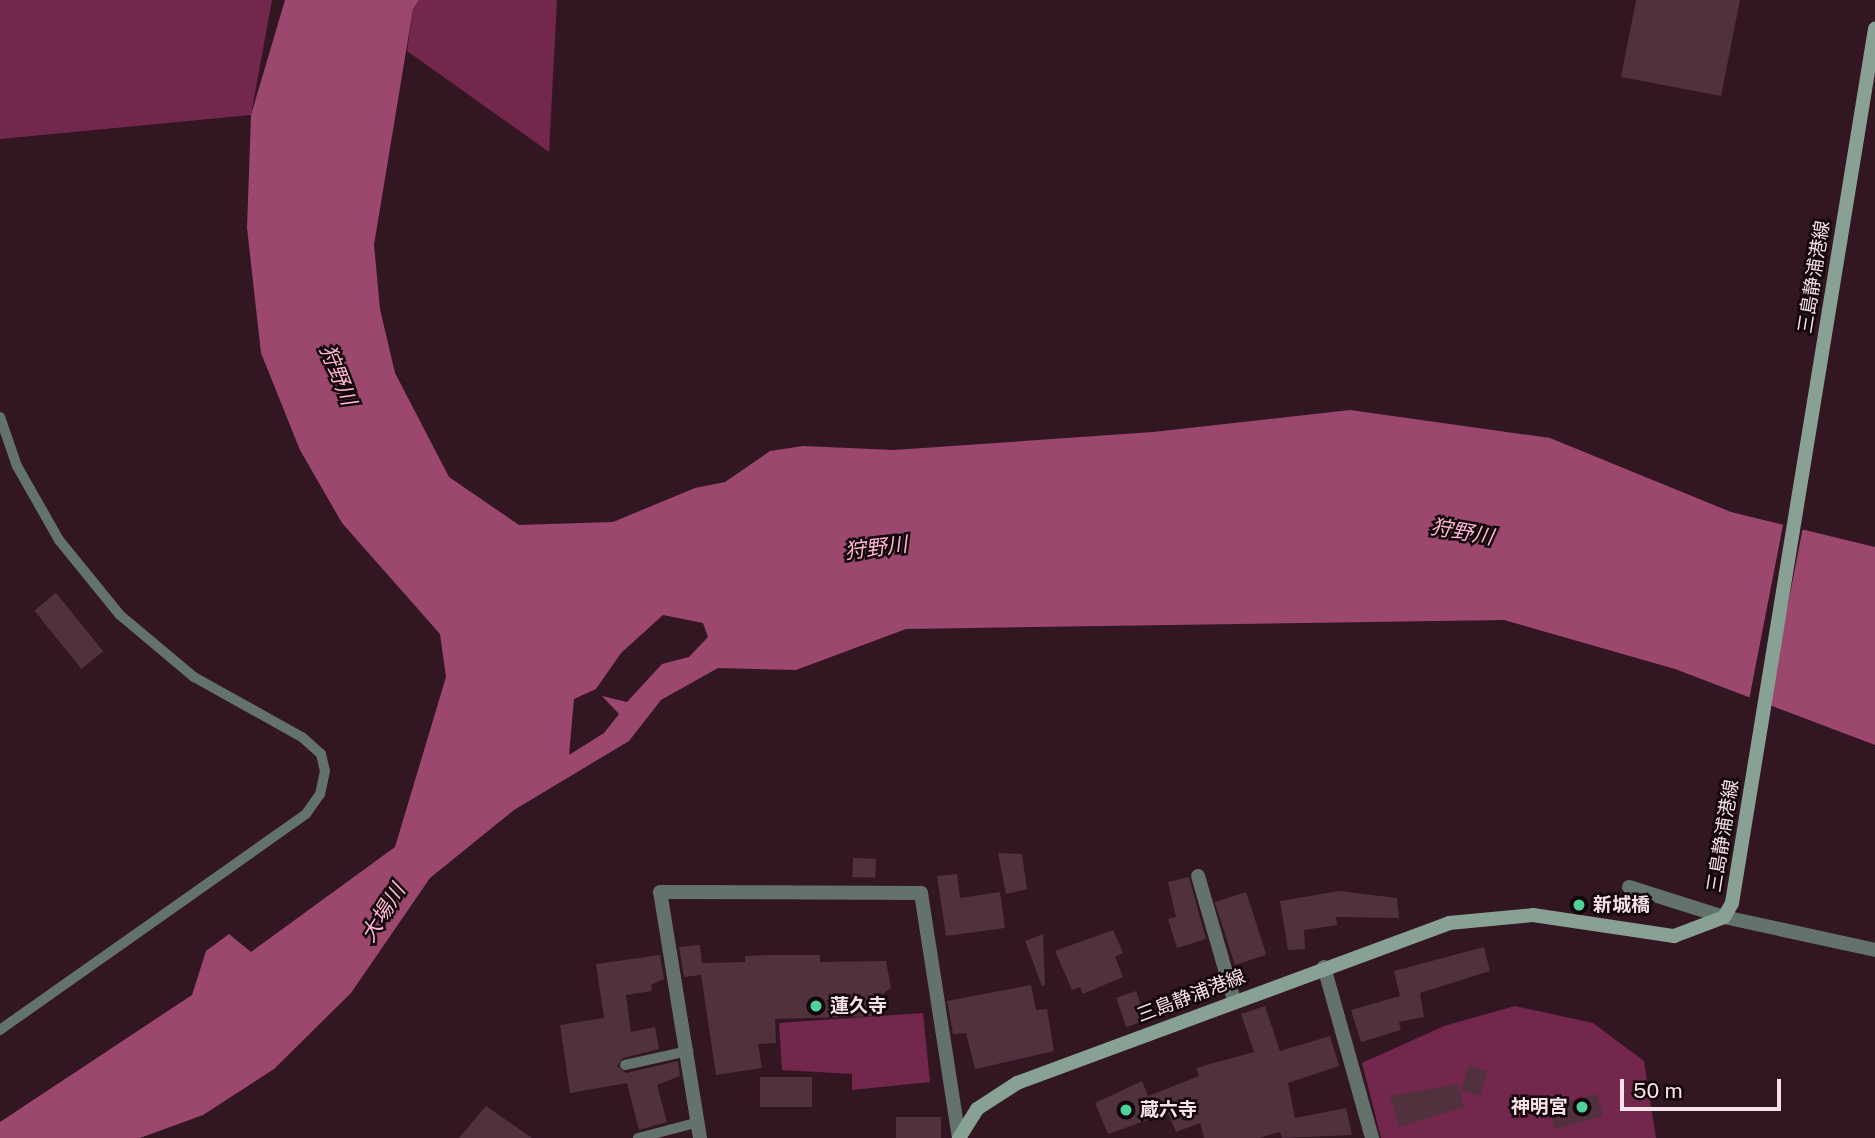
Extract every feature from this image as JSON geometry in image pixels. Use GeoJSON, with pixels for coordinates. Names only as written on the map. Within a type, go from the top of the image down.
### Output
{"type":"FeatureCollection","features":[{"type":"Feature","properties":{"kind":"main road","name":"三島静浦港線"},"geometry":{"type":"LineString","coordinates":[[959,1138],[977,1109],[1017,1083],[1234,1000],[1448,923],[1492,915],[1533,915],[1674,936],[1724,917],[1732,903],[1875,29]]}},
{"type":"Feature","properties":{"kind":"street"},"geometry":{"type":"LineString","coordinates":[[1198,876],[1234,1000]]}},
{"type":"Feature","properties":{"kind":"street"},"geometry":{"type":"LineString","coordinates":[[1629,887],[1724,917],[1875,950]]}},
{"type":"Feature","properties":{"kind":"street"},"geometry":{"type":"LineString","coordinates":[[700,1138],[688,1051],[663,937],[660,892],[920,893],[959,1138]]}},
{"type":"Feature","properties":{"kind":"street"},"geometry":{"type":"LineString","coordinates":[[1324,967],[1372,1138]]}},
{"type":"Feature","properties":{"kind":"lane"},"geometry":{"type":"LineString","coordinates":[[0,417],[17,466],[59,540],[120,615],[194,677],[302,737],[321,754],[325,771],[320,794],[306,814],[0,1030]]}},
{"type":"Feature","properties":{"kind":"lane"},"geometry":{"type":"LineString","coordinates":[[625,1065],[688,1051]]}},
{"type":"Feature","properties":{"kind":"lane"},"geometry":{"type":"LineString","coordinates":[[638,1138],[699,1122]]}},
{"type":"Feature","properties":{"kind":"shaded area"},"geometry":{"type":"Polygon","coordinates":[[[0,0],[272,0],[251,115],[0,139],[0,0]]]}},
{"type":"Feature","properties":{"kind":"shaded area"},"geometry":{"type":"Polygon","coordinates":[[[419,0],[557,0],[549,152],[407,51],[413,9],[419,0]]]}},
{"type":"Feature","properties":{"kind":"shaded area"},"geometry":{"type":"Polygon","coordinates":[[[1515,1006],[1593,1023],[1644,1061],[1656,1138],[1381,1138],[1362,1063],[1444,1026],[1515,1006]]]}},
{"type":"Feature","properties":{"kind":"shaded area"},"geometry":{"type":"Polygon","coordinates":[[[923,1013],[930,1082],[852,1090],[852,1074],[782,1070],[779,1023],[923,1013]]]}},
{"type":"Feature","properties":{"kind":"water"},"geometry":{"type":"Polygon","coordinates":[[[285,0],[419,0],[413,9],[374,245],[380,309],[395,373],[449,477],[519,525],[613,522],[695,488],[725,482],[770,451],[803,446],[894,450],[1153,432],[1350,410],[1550,438],[1731,512],[1875,547],[1875,745],[1675,669],[1504,620],[906,629],[796,670],[718,668],[661,700],[629,741],[514,810],[430,878],[351,993],[274,1069],[203,1115],[140,1138],[0,1138],[0,1122],[192,995],[206,951],[229,934],[251,952],[395,847],[446,677],[440,634],[342,523],[300,450],[261,353],[247,228],[251,115],[285,0]],[[663,615],[621,653],[596,689],[574,699],[569,755],[604,733],[619,714],[602,696],[627,702],[662,664],[689,657],[708,637],[703,623],[663,615]]]}},
{"type":"Feature","properties":{"kind":"pier"},"geometry":{"type":"Polygon","coordinates":[[[1784,520],[1804,524],[1768,706],[1749,703],[1784,520]]]}},
{"type":"Feature","properties":{"kind":"building"},"geometry":{"type":"Polygon","coordinates":[[[1636,0],[1740,0],[1721,96],[1621,77],[1636,0]]]}},
{"type":"Feature","properties":{"kind":"building"},"geometry":{"type":"Polygon","coordinates":[[[56,593],[103,651],[81,669],[34,611],[56,593]]]}},
{"type":"Feature","properties":{"kind":"building"},"geometry":{"type":"Polygon","coordinates":[[[998,853],[1022,854],[1027,889],[1006,894],[998,853]]]}},
{"type":"Feature","properties":{"kind":"building"},"geometry":{"type":"Polygon","coordinates":[[[853,858],[876,859],[875,878],[852,877],[853,858]]]}},
{"type":"Feature","properties":{"kind":"building"},"geometry":{"type":"Polygon","coordinates":[[[957,874],[960,898],[1000,892],[1005,928],[946,936],[937,876],[957,874]]]}},
{"type":"Feature","properties":{"kind":"building"},"geometry":{"type":"Polygon","coordinates":[[[1189,877],[1206,939],[1177,948],[1168,919],[1176,917],[1168,882],[1189,877]]]}},
{"type":"Feature","properties":{"kind":"building"},"geometry":{"type":"Polygon","coordinates":[[[1339,891],[1397,898],[1399,918],[1336,917],[1337,925],[1304,930],[1305,949],[1288,950],[1280,901],[1339,891]]]}},
{"type":"Feature","properties":{"kind":"building"},"geometry":{"type":"Polygon","coordinates":[[[1246,892],[1266,955],[1235,965],[1215,902],[1246,892]]]}},
{"type":"Feature","properties":{"kind":"building"},"geometry":{"type":"Polygon","coordinates":[[[1113,930],[1123,953],[1115,957],[1123,977],[1083,994],[1080,987],[1072,990],[1055,951],[1113,930]]]}},
{"type":"Feature","properties":{"kind":"building"},"geometry":{"type":"Polygon","coordinates":[[[1043,934],[1045,985],[1042,986],[1025,941],[1043,934]]]}},
{"type":"Feature","properties":{"kind":"building"},"geometry":{"type":"Polygon","coordinates":[[[700,945],[702,963],[745,962],[745,956],[768,955],[820,955],[820,962],[886,961],[891,988],[880,996],[880,1016],[775,1019],[776,1043],[758,1044],[762,1068],[716,1075],[701,975],[684,977],[679,947],[700,945]]]}},
{"type":"Feature","properties":{"kind":"building"},"geometry":{"type":"Polygon","coordinates":[[[1484,947],[1490,971],[1420,993],[1424,1017],[1399,1022],[1401,1030],[1361,1042],[1351,1010],[1400,996],[1394,971],[1484,947]]]}},
{"type":"Feature","properties":{"kind":"building"},"geometry":{"type":"Polygon","coordinates":[[[660,955],[664,979],[651,985],[652,991],[626,995],[631,1032],[655,1027],[659,1049],[623,1058],[617,1066],[626,1073],[678,1061],[680,1076],[657,1085],[667,1122],[639,1130],[627,1083],[570,1093],[560,1025],[604,1018],[596,964],[660,955]]]}},
{"type":"Feature","properties":{"kind":"building"},"geometry":{"type":"Polygon","coordinates":[[[1031,985],[1036,1010],[1047,1009],[1054,1051],[975,1069],[966,1033],[953,1034],[947,1001],[1031,985]]]}},
{"type":"Feature","properties":{"kind":"building"},"geometry":{"type":"Polygon","coordinates":[[[1136,991],[1146,1020],[1126,1027],[1116,998],[1136,991]]]}},
{"type":"Feature","properties":{"kind":"building"},"geometry":{"type":"Polygon","coordinates":[[[1265,1006],[1280,1051],[1330,1036],[1339,1066],[1288,1083],[1295,1118],[1346,1108],[1352,1135],[1282,1138],[1280,1132],[1259,1138],[1204,1138],[1200,1123],[1176,1132],[1168,1113],[1108,1134],[1095,1103],[1142,1081],[1148,1096],[1199,1076],[1196,1068],[1254,1052],[1241,1014],[1265,1006]]]}},
{"type":"Feature","properties":{"kind":"building"},"geometry":{"type":"Polygon","coordinates":[[[1469,1065],[1488,1071],[1480,1096],[1461,1090],[1469,1065]]]}},
{"type":"Feature","properties":{"kind":"building"},"geometry":{"type":"Polygon","coordinates":[[[760,1077],[812,1077],[812,1107],[760,1107],[760,1077]]]}},
{"type":"Feature","properties":{"kind":"building"},"geometry":{"type":"Polygon","coordinates":[[[1458,1084],[1464,1107],[1399,1127],[1390,1096],[1458,1084]]]}},
{"type":"Feature","properties":{"kind":"building"},"geometry":{"type":"Polygon","coordinates":[[[1597,1094],[1603,1116],[1555,1129],[1549,1107],[1597,1094]]]}},
{"type":"Feature","properties":{"kind":"building"},"geometry":{"type":"Polygon","coordinates":[[[486,1106],[532,1138],[459,1138],[486,1106]]]}},
{"type":"Feature","properties":{"kind":"building"},"geometry":{"type":"Polygon","coordinates":[[[896,1117],[941,1117],[941,1138],[896,1138],[896,1117]]]}},
{"type":"Feature","properties":{"kind":"place","name":"新城橋"},"geometry":{"type":"Point","coordinates":[1579,905]}},
{"type":"Feature","properties":{"kind":"place","name":"蓮久寺"},"geometry":{"type":"Point","coordinates":[816,1006]}},
{"type":"Feature","properties":{"kind":"place","name":"神明宮"},"geometry":{"type":"Point","coordinates":[1582,1107]}},
{"type":"Feature","properties":{"kind":"place","name":"蔵六寺"},"geometry":{"type":"Point","coordinates":[1126,1110]}},
{"type":"Feature","properties":{"kind":"water label","name":"狩野川"},"geometry":{"type":"Point","coordinates":[338,375]}},
{"type":"Feature","properties":{"kind":"water label","name":"狩野川"},"geometry":{"type":"Point","coordinates":[1462,532]}},
{"type":"Feature","properties":{"kind":"water label","name":"狩野川"},"geometry":{"type":"Point","coordinates":[876,548]}},
{"type":"Feature","properties":{"kind":"water label","name":"大場川"},"geometry":{"type":"Point","coordinates":[383,913]}}]}
